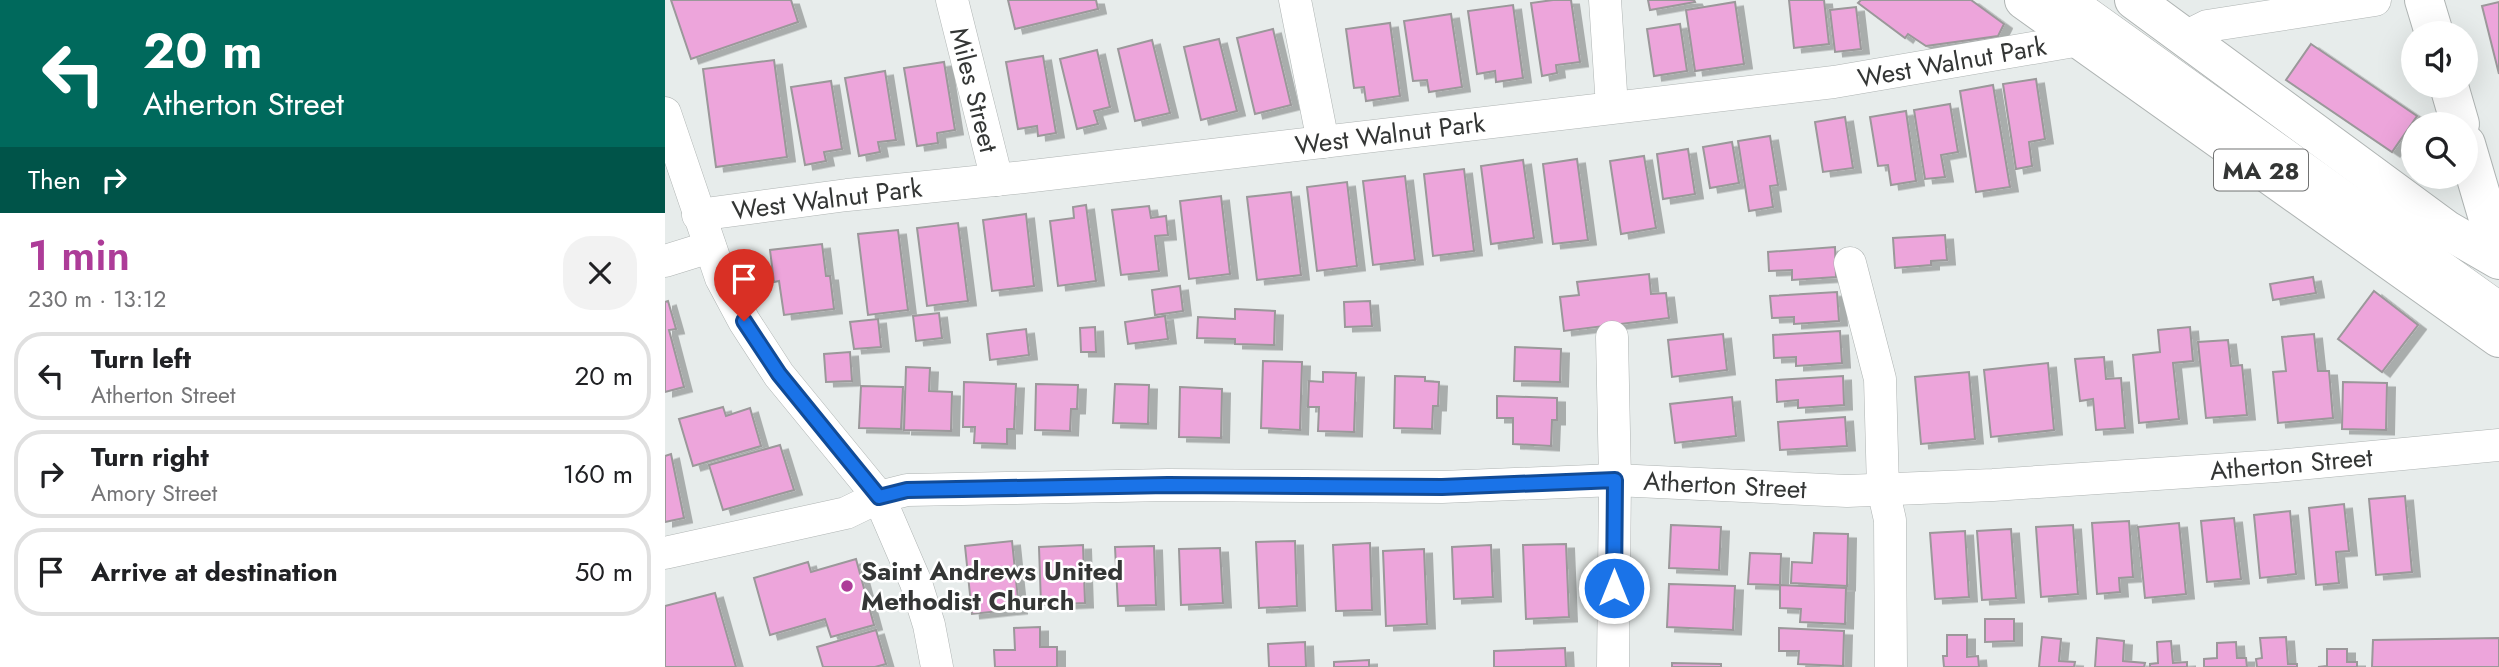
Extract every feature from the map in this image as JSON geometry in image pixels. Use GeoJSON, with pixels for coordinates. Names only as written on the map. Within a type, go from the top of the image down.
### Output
{"type":"FeatureCollection","features":[{"type":"Feature","properties":{"kind":"main road","name":"MA 28"},"geometry":{"type":"LineString","coordinates":[[2024,0],[2499,338]]}},
{"type":"Feature","properties":{"kind":"main road","name":"MA 28"},"geometry":{"type":"LineString","coordinates":[[2134,0],[2447,230],[2499,258]]}},
{"type":"Feature","properties":{"kind":"main road"},"geometry":{"type":"LineString","coordinates":[[2424,0],[2430,21]]}},
{"type":"Feature","properties":{"kind":"main road"},"geometry":{"type":"LineString","coordinates":[[2478,185],[2499,258]]}},
{"type":"Feature","properties":{"kind":"street","name":"Miles Street"},"geometry":{"type":"LineString","coordinates":[[952,0],[997,180]]}},
{"type":"Feature","properties":{"kind":"street"},"geometry":{"type":"LineString","coordinates":[[1295,0],[1324,142]]}},
{"type":"Feature","properties":{"kind":"street"},"geometry":{"type":"LineString","coordinates":[[1605,0],[1612,107]]}},
{"type":"Feature","properties":{"kind":"street"},"geometry":{"type":"LineString","coordinates":[[2069,0],[2499,308]]}},
{"type":"Feature","properties":{"kind":"street"},"geometry":{"type":"LineString","coordinates":[[2185,37],[2207,26],[2375,0]]}},
{"type":"Feature","properties":{"kind":"street","name":"West Walnut Park"},"geometry":{"type":"LineString","coordinates":[[698,215],[847,195],[997,180],[1834,82],[2080,40]]}},
{"type":"Feature","properties":{"kind":"street"},"geometry":{"type":"LineString","coordinates":[[665,113],[721,278],[744,321],[779,374],[879,497],[916,583],[929,625],[937,667]]}},
{"type":"Feature","properties":{"kind":"street"},"geometry":{"type":"LineString","coordinates":[[665,261],[710,247]]}},
{"type":"Feature","properties":{"kind":"street"},"geometry":{"type":"LineString","coordinates":[[1850,263],[1880,379],[1883,489],[1890,520],[1891,667]]}},
{"type":"Feature","properties":{"kind":"street"},"geometry":{"type":"LineString","coordinates":[[1612,337],[1615,480],[1613,667]]}},
{"type":"Feature","properties":{"kind":"street","name":"Atherton Street"},"geometry":{"type":"LineString","coordinates":[[665,553],[846,513],[879,497],[907,490],[1168,485],[1442,487],[1615,480],[1847,491],[1993,485],[2262,467],[2499,445]]}},
{"type":"Feature","properties":{"kind":"building"},"geometry":{"type":"Polygon","coordinates":[[[671,0],[791,0],[798,22],[691,59],[671,0]]]}},
{"type":"Feature","properties":{"kind":"building"},"geometry":{"type":"Polygon","coordinates":[[[1008,0],[1096,0],[1098,9],[1015,29],[1008,0]]]}},
{"type":"Feature","properties":{"kind":"building"},"geometry":{"type":"Polygon","coordinates":[[[1571,0],[1580,62],[1556,65],[1557,73],[1542,76],[1531,3],[1571,0]]]}},
{"type":"Feature","properties":{"kind":"building"},"geometry":{"type":"Polygon","coordinates":[[[1648,0],[1694,0],[1695,2],[1650,10],[1648,0]]]}},
{"type":"Feature","properties":{"kind":"building"},"geometry":{"type":"Polygon","coordinates":[[[1789,0],[1824,0],[1829,44],[1794,48],[1789,0]]]}},
{"type":"Feature","properties":{"kind":"building"},"geometry":{"type":"Polygon","coordinates":[[[1861,0],[1971,0],[2004,24],[1998,36],[1926,46],[1908,34],[1905,38],[1858,3],[1861,0]]]}},
{"type":"Feature","properties":{"kind":"building"},"geometry":{"type":"Polygon","coordinates":[[[1735,2],[1744,64],[1695,71],[1686,10],[1735,2]]]}},
{"type":"Feature","properties":{"kind":"building"},"geometry":{"type":"Polygon","coordinates":[[[2499,2],[2499,74],[2482,6],[2499,2]]]}},
{"type":"Feature","properties":{"kind":"building"},"geometry":{"type":"Polygon","coordinates":[[[1513,5],[1523,78],[1496,82],[1495,71],[1477,74],[1468,11],[1513,5]]]}},
{"type":"Feature","properties":{"kind":"building"},"geometry":{"type":"Polygon","coordinates":[[[1856,7],[1861,49],[1835,52],[1830,10],[1856,7]]]}},
{"type":"Feature","properties":{"kind":"building"},"geometry":{"type":"Polygon","coordinates":[[[1451,14],[1462,87],[1429,92],[1427,80],[1413,81],[1404,21],[1451,14]]]}},
{"type":"Feature","properties":{"kind":"building"},"geometry":{"type":"Polygon","coordinates":[[[1390,23],[1400,96],[1366,101],[1364,87],[1354,88],[1346,29],[1390,23]]]}},
{"type":"Feature","properties":{"kind":"building"},"geometry":{"type":"Polygon","coordinates":[[[1680,24],[1687,71],[1654,76],[1647,29],[1680,24]]]}},
{"type":"Feature","properties":{"kind":"building"},"geometry":{"type":"Polygon","coordinates":[[[1273,29],[1291,105],[1255,114],[1237,38],[1273,29]]]}},
{"type":"Feature","properties":{"kind":"building"},"geometry":{"type":"Polygon","coordinates":[[[1219,39],[1237,111],[1201,120],[1184,47],[1219,39]]]}},
{"type":"Feature","properties":{"kind":"building"},"geometry":{"type":"Polygon","coordinates":[[[1152,40],[1170,113],[1135,121],[1118,49],[1152,40]]]}},
{"type":"Feature","properties":{"kind":"building"},"geometry":{"type":"Polygon","coordinates":[[[2311,44],[2411,112],[2401,112],[2401,139],[2392,152],[2286,80],[2311,44]]]}},
{"type":"Feature","properties":{"kind":"building"},"geometry":{"type":"Polygon","coordinates":[[[1097,50],[1110,107],[1094,111],[1098,124],[1077,129],[1060,59],[1097,50]]]}},
{"type":"Feature","properties":{"kind":"building"},"geometry":{"type":"Polygon","coordinates":[[[1043,56],[1056,133],[1038,136],[1037,126],[1018,129],[1006,62],[1043,56]]]}},
{"type":"Feature","properties":{"kind":"building"},"geometry":{"type":"Polygon","coordinates":[[[774,60],[787,157],[716,167],[703,69],[774,60]]]}},
{"type":"Feature","properties":{"kind":"building"},"geometry":{"type":"Polygon","coordinates":[[[944,62],[955,130],[937,133],[938,143],[917,146],[904,68],[944,62]]]}},
{"type":"Feature","properties":{"kind":"building"},"geometry":{"type":"Polygon","coordinates":[[[885,71],[896,140],[878,142],[880,152],[859,156],[845,78],[885,71]]]}},
{"type":"Feature","properties":{"kind":"building"},"geometry":{"type":"Polygon","coordinates":[[[2036,79],[2045,139],[2029,142],[2032,166],[2016,169],[2003,84],[2036,79]]]}},
{"type":"Feature","properties":{"kind":"building"},"geometry":{"type":"Polygon","coordinates":[[[831,81],[842,149],[824,152],[826,161],[805,165],[791,87],[831,81]]]}},
{"type":"Feature","properties":{"kind":"building"},"geometry":{"type":"Polygon","coordinates":[[[1993,85],[2010,187],[1976,192],[1960,91],[1993,85]]]}},
{"type":"Feature","properties":{"kind":"building"},"geometry":{"type":"Polygon","coordinates":[[[1950,104],[1958,152],[1941,155],[1945,177],[1925,179],[1914,110],[1950,104]]]}},
{"type":"Feature","properties":{"kind":"building"},"geometry":{"type":"Polygon","coordinates":[[[1906,111],[1916,181],[1891,185],[1888,165],[1878,166],[1870,117],[1906,111]]]}},
{"type":"Feature","properties":{"kind":"building"},"geometry":{"type":"Polygon","coordinates":[[[1845,117],[1853,168],[1823,172],[1815,122],[1845,117]]]}},
{"type":"Feature","properties":{"kind":"building"},"geometry":{"type":"Polygon","coordinates":[[[1770,136],[1778,185],[1770,186],[1773,207],[1749,211],[1738,141],[1770,136]]]}},
{"type":"Feature","properties":{"kind":"building"},"geometry":{"type":"Polygon","coordinates":[[[1732,142],[1739,183],[1710,188],[1703,147],[1732,142]]]}},
{"type":"Feature","properties":{"kind":"building"},"geometry":{"type":"Polygon","coordinates":[[[1688,149],[1695,194],[1663,199],[1657,154],[1688,149]]]}},
{"type":"Feature","properties":{"kind":"building"},"geometry":{"type":"Polygon","coordinates":[[[1644,156],[1656,228],[1621,234],[1610,161],[1644,156]]]}},
{"type":"Feature","properties":{"kind":"building"},"geometry":{"type":"Polygon","coordinates":[[[1577,159],[1588,240],[1553,244],[1543,164],[1577,159]]]}},
{"type":"Feature","properties":{"kind":"building"},"geometry":{"type":"Polygon","coordinates":[[[1523,160],[1534,238],[1491,244],[1481,166],[1523,160]]]}},
{"type":"Feature","properties":{"kind":"building"},"geometry":{"type":"Polygon","coordinates":[[[1464,169],[1474,251],[1433,256],[1424,174],[1464,169]]]}},
{"type":"Feature","properties":{"kind":"building"},"geometry":{"type":"Polygon","coordinates":[[[1405,176],[1415,260],[1373,265],[1363,181],[1405,176]]]}},
{"type":"Feature","properties":{"kind":"building"},"geometry":{"type":"Polygon","coordinates":[[[1347,182],[1357,266],[1317,271],[1307,187],[1347,182]]]}},
{"type":"Feature","properties":{"kind":"building"},"geometry":{"type":"Polygon","coordinates":[[[1291,192],[1301,275],[1257,280],[1247,197],[1291,192]]]}},
{"type":"Feature","properties":{"kind":"building"},"geometry":{"type":"Polygon","coordinates":[[[1221,196],[1230,274],[1189,279],[1180,201],[1221,196]]]}},
{"type":"Feature","properties":{"kind":"building"},"geometry":{"type":"Polygon","coordinates":[[[1086,205],[1096,281],[1058,286],[1050,221],[1074,218],[1073,207],[1086,205]]]}},
{"type":"Feature","properties":{"kind":"building"},"geometry":{"type":"Polygon","coordinates":[[[1149,206],[1151,218],[1166,216],[1168,235],[1155,236],[1159,271],[1121,275],[1112,210],[1149,206]]]}},
{"type":"Feature","properties":{"kind":"building"},"geometry":{"type":"Polygon","coordinates":[[[1026,214],[1034,286],[992,291],[983,220],[1026,214]]]}},
{"type":"Feature","properties":{"kind":"building"},"geometry":{"type":"Polygon","coordinates":[[[958,223],[968,301],[927,306],[917,228],[958,223]]]}},
{"type":"Feature","properties":{"kind":"building"},"geometry":{"type":"Polygon","coordinates":[[[898,230],[908,310],[868,315],[858,234],[898,230]]]}},
{"type":"Feature","properties":{"kind":"building"},"geometry":{"type":"Polygon","coordinates":[[[1945,235],[1947,260],[1931,261],[1931,265],[1895,268],[1893,238],[1945,235]]]}},
{"type":"Feature","properties":{"kind":"building"},"geometry":{"type":"Polygon","coordinates":[[[822,244],[834,309],[784,315],[779,281],[774,282],[770,250],[822,244]]]}},
{"type":"Feature","properties":{"kind":"building"},"geometry":{"type":"Polygon","coordinates":[[[1835,247],[1836,277],[1792,280],[1792,270],[1769,271],[1768,252],[1835,247]]]}},
{"type":"Feature","properties":{"kind":"building"},"geometry":{"type":"Polygon","coordinates":[[[1649,274],[1651,294],[1666,293],[1669,318],[1564,331],[1560,297],[1579,295],[1577,282],[1649,274]]]}},
{"type":"Feature","properties":{"kind":"building"},"geometry":{"type":"Polygon","coordinates":[[[2313,277],[2316,293],[2273,300],[2270,284],[2313,277]]]}},
{"type":"Feature","properties":{"kind":"building"},"geometry":{"type":"Polygon","coordinates":[[[1180,286],[1183,311],[1155,315],[1152,290],[1180,286]]]}},
{"type":"Feature","properties":{"kind":"building"},"geometry":{"type":"Polygon","coordinates":[[[2374,291],[2418,325],[2382,372],[2338,339],[2374,291]]]}},
{"type":"Feature","properties":{"kind":"building"},"geometry":{"type":"Polygon","coordinates":[[[1837,292],[1839,321],[1794,324],[1794,317],[1772,318],[1770,296],[1837,292]]]}},
{"type":"Feature","properties":{"kind":"building"},"geometry":{"type":"Polygon","coordinates":[[[668,301],[676,329],[669,330],[684,387],[665,392],[665,302],[668,301]]]}},
{"type":"Feature","properties":{"kind":"building"},"geometry":{"type":"Polygon","coordinates":[[[1370,301],[1372,326],[1345,327],[1344,302],[1370,301]]]}},
{"type":"Feature","properties":{"kind":"building"},"geometry":{"type":"Polygon","coordinates":[[[1235,309],[1275,311],[1274,345],[1235,344],[1235,339],[1197,338],[1198,317],[1235,319],[1235,309]]]}},
{"type":"Feature","properties":{"kind":"building"},"geometry":{"type":"Polygon","coordinates":[[[939,313],[942,338],[916,341],[913,316],[939,313]]]}},
{"type":"Feature","properties":{"kind":"building"},"geometry":{"type":"Polygon","coordinates":[[[1165,316],[1168,339],[1128,344],[1125,322],[1165,316]]]}},
{"type":"Feature","properties":{"kind":"building"},"geometry":{"type":"Polygon","coordinates":[[[878,319],[881,347],[854,349],[850,322],[878,319]]]}},
{"type":"Feature","properties":{"kind":"building"},"geometry":{"type":"Polygon","coordinates":[[[1095,327],[1096,352],[1081,352],[1080,328],[1095,327]]]}},
{"type":"Feature","properties":{"kind":"building"},"geometry":{"type":"Polygon","coordinates":[[[2190,327],[2193,361],[2173,363],[2179,419],[2139,423],[2133,355],[2160,352],[2158,330],[2190,327]]]}},
{"type":"Feature","properties":{"kind":"building"},"geometry":{"type":"Polygon","coordinates":[[[1026,329],[1029,355],[990,360],[987,334],[1026,329]]]}},
{"type":"Feature","properties":{"kind":"building"},"geometry":{"type":"Polygon","coordinates":[[[1840,331],[1842,363],[1796,366],[1796,357],[1774,358],[1773,335],[1840,331]]]}},
{"type":"Feature","properties":{"kind":"building"},"geometry":{"type":"Polygon","coordinates":[[[1723,334],[1727,370],[1672,377],[1668,340],[1723,334]]]}},
{"type":"Feature","properties":{"kind":"building"},"geometry":{"type":"Polygon","coordinates":[[[2314,334],[2318,371],[2329,371],[2333,418],[2278,423],[2273,372],[2286,371],[2282,337],[2314,334]]]}},
{"type":"Feature","properties":{"kind":"building"},"geometry":{"type":"Polygon","coordinates":[[[2228,340],[2231,366],[2242,365],[2247,415],[2206,418],[2198,342],[2228,340]]]}},
{"type":"Feature","properties":{"kind":"building"},"geometry":{"type":"Polygon","coordinates":[[[1515,347],[1561,349],[1560,382],[1514,381],[1515,347]]]}},
{"type":"Feature","properties":{"kind":"building"},"geometry":{"type":"Polygon","coordinates":[[[850,352],[852,381],[826,382],[824,354],[850,352]]]}},
{"type":"Feature","properties":{"kind":"building"},"geometry":{"type":"Polygon","coordinates":[[[2104,357],[2106,379],[2121,378],[2125,428],[2096,430],[2093,399],[2080,401],[2075,359],[2104,357]]]}},
{"type":"Feature","properties":{"kind":"building"},"geometry":{"type":"Polygon","coordinates":[[[1263,361],[1302,362],[1300,430],[1261,428],[1263,361]]]}},
{"type":"Feature","properties":{"kind":"building"},"geometry":{"type":"Polygon","coordinates":[[[2048,363],[2054,430],[1991,437],[1984,370],[2048,363]]]}},
{"type":"Feature","properties":{"kind":"building"},"geometry":{"type":"Polygon","coordinates":[[[906,367],[930,368],[929,391],[952,392],[951,431],[904,430],[906,367]]]}},
{"type":"Feature","properties":{"kind":"building"},"geometry":{"type":"Polygon","coordinates":[[[1323,372],[1356,373],[1354,432],[1318,431],[1319,407],[1308,407],[1309,381],[1323,382],[1323,372]]]}},
{"type":"Feature","properties":{"kind":"building"},"geometry":{"type":"Polygon","coordinates":[[[1969,372],[1975,439],[1921,444],[1915,377],[1969,372]]]}},
{"type":"Feature","properties":{"kind":"building"},"geometry":{"type":"Polygon","coordinates":[[[1395,376],[1425,377],[1425,381],[1439,382],[1438,406],[1433,406],[1432,429],[1394,428],[1395,376]]]}},
{"type":"Feature","properties":{"kind":"building"},"geometry":{"type":"Polygon","coordinates":[[[1843,376],[1844,405],[1798,408],[1798,400],[1777,402],[1776,380],[1843,376]]]}},
{"type":"Feature","properties":{"kind":"building"},"geometry":{"type":"Polygon","coordinates":[[[964,382],[1016,384],[1014,429],[1007,429],[1007,444],[974,443],[975,427],[963,427],[964,382]]]}},
{"type":"Feature","properties":{"kind":"building"},"geometry":{"type":"Polygon","coordinates":[[[2343,382],[2387,383],[2386,430],[2342,429],[2343,382]]]}},
{"type":"Feature","properties":{"kind":"building"},"geometry":{"type":"Polygon","coordinates":[[[1036,384],[1078,385],[1077,409],[1071,409],[1070,431],[1035,430],[1036,384]]]}},
{"type":"Feature","properties":{"kind":"building"},"geometry":{"type":"Polygon","coordinates":[[[1115,384],[1149,385],[1148,424],[1113,423],[1115,384]]]}},
{"type":"Feature","properties":{"kind":"building"},"geometry":{"type":"Polygon","coordinates":[[[861,386],[903,387],[901,429],[859,428],[861,386]]]}},
{"type":"Feature","properties":{"kind":"building"},"geometry":{"type":"Polygon","coordinates":[[[1180,387],[1222,389],[1221,438],[1179,437],[1180,387]]]}},
{"type":"Feature","properties":{"kind":"building"},"geometry":{"type":"Polygon","coordinates":[[[1497,396],[1557,398],[1557,420],[1552,420],[1551,446],[1513,444],[1513,418],[1497,418],[1497,396]]]}},
{"type":"Feature","properties":{"kind":"building"},"geometry":{"type":"Polygon","coordinates":[[[1732,397],[1736,436],[1675,443],[1670,404],[1732,397]]]}},
{"type":"Feature","properties":{"kind":"building"},"geometry":{"type":"Polygon","coordinates":[[[723,407],[726,416],[750,408],[761,446],[693,466],[679,419],[723,407]]]}},
{"type":"Feature","properties":{"kind":"building"},"geometry":{"type":"Polygon","coordinates":[[[1845,417],[1847,446],[1780,450],[1778,422],[1845,417]]]}},
{"type":"Feature","properties":{"kind":"building"},"geometry":{"type":"Polygon","coordinates":[[[780,445],[794,490],[723,510],[709,465],[780,445]]]}},
{"type":"Feature","properties":{"kind":"building"},"geometry":{"type":"Polygon","coordinates":[[[671,454],[684,518],[665,522],[665,456],[671,454]]]}},
{"type":"Feature","properties":{"kind":"building"},"geometry":{"type":"Polygon","coordinates":[[[2405,496],[2412,572],[2376,575],[2369,499],[2405,496]]]}},
{"type":"Feature","properties":{"kind":"building"},"geometry":{"type":"Polygon","coordinates":[[[2344,504],[2349,551],[2336,552],[2339,583],[2316,585],[2309,508],[2344,504]]]}},
{"type":"Feature","properties":{"kind":"building"},"geometry":{"type":"Polygon","coordinates":[[[2290,511],[2296,574],[2260,578],[2254,515],[2290,511]]]}},
{"type":"Feature","properties":{"kind":"building"},"geometry":{"type":"Polygon","coordinates":[[[2234,518],[2241,579],[2207,582],[2201,521],[2234,518]]]}},
{"type":"Feature","properties":{"kind":"building"},"geometry":{"type":"Polygon","coordinates":[[[2129,521],[2133,577],[2119,578],[2120,592],[2097,594],[2092,523],[2129,521]]]}},
{"type":"Feature","properties":{"kind":"building"},"geometry":{"type":"Polygon","coordinates":[[[2179,523],[2186,594],[2145,598],[2138,527],[2179,523]]]}},
{"type":"Feature","properties":{"kind":"building"},"geometry":{"type":"Polygon","coordinates":[[[1671,525],[1721,527],[1719,570],[1669,568],[1671,525]]]}},
{"type":"Feature","properties":{"kind":"building"},"geometry":{"type":"Polygon","coordinates":[[[2073,525],[2078,594],[2041,597],[2036,527],[2073,525]]]}},
{"type":"Feature","properties":{"kind":"building"},"geometry":{"type":"Polygon","coordinates":[[[2011,529],[2016,598],[1982,600],[1977,531],[2011,529]]]}},
{"type":"Feature","properties":{"kind":"building"},"geometry":{"type":"Polygon","coordinates":[[[1965,531],[1969,597],[1935,599],[1930,533],[1965,531]]]}},
{"type":"Feature","properties":{"kind":"building"},"geometry":{"type":"Polygon","coordinates":[[[1814,533],[1848,534],[1847,586],[1791,583],[1792,562],[1812,563],[1814,533]]]}},
{"type":"Feature","properties":{"kind":"building"},"geometry":{"type":"Polygon","coordinates":[[[1012,541],[1019,609],[972,614],[965,546],[1012,541]]]}},
{"type":"Feature","properties":{"kind":"building"},"geometry":{"type":"Polygon","coordinates":[[[1295,541],[1297,606],[1259,608],[1256,542],[1295,541]]]}},
{"type":"Feature","properties":{"kind":"building"},"geometry":{"type":"Polygon","coordinates":[[[1370,543],[1372,610],[1336,611],[1333,545],[1370,543]]]}},
{"type":"Feature","properties":{"kind":"building"},"geometry":{"type":"Polygon","coordinates":[[[1566,544],[1569,617],[1526,619],[1523,545],[1566,544]]]}},
{"type":"Feature","properties":{"kind":"building"},"geometry":{"type":"Polygon","coordinates":[[[1083,545],[1085,603],[1041,605],[1039,547],[1083,545]]]}},
{"type":"Feature","properties":{"kind":"building"},"geometry":{"type":"Polygon","coordinates":[[[1491,545],[1493,597],[1454,599],[1452,547],[1491,545]]]}},
{"type":"Feature","properties":{"kind":"building"},"geometry":{"type":"Polygon","coordinates":[[[1154,546],[1156,605],[1118,606],[1115,547],[1154,546]]]}},
{"type":"Feature","properties":{"kind":"building"},"geometry":{"type":"Polygon","coordinates":[[[1220,548],[1223,603],[1181,605],[1179,549],[1220,548]]]}},
{"type":"Feature","properties":{"kind":"building"},"geometry":{"type":"Polygon","coordinates":[[[1424,549],[1427,624],[1386,626],[1383,551],[1424,549]]]}},
{"type":"Feature","properties":{"kind":"building"},"geometry":{"type":"Polygon","coordinates":[[[1750,553],[1781,554],[1780,585],[1748,584],[1750,553]]]}},
{"type":"Feature","properties":{"kind":"building"},"geometry":{"type":"Polygon","coordinates":[[[856,559],[874,625],[831,637],[825,619],[770,635],[754,578],[808,562],[811,572],[856,559]]]}},
{"type":"Feature","properties":{"kind":"building"},"geometry":{"type":"Polygon","coordinates":[[[1669,584],[1735,586],[1733,630],[1667,627],[1669,584]]]}},
{"type":"Feature","properties":{"kind":"building"},"geometry":{"type":"Polygon","coordinates":[[[1780,585],[1846,588],[1845,624],[1800,622],[1801,609],[1780,608],[1780,585]]]}},
{"type":"Feature","properties":{"kind":"building"},"geometry":{"type":"Polygon","coordinates":[[[715,593],[736,667],[665,667],[665,606],[715,593]]]}},
{"type":"Feature","properties":{"kind":"building"},"geometry":{"type":"Polygon","coordinates":[[[1985,619],[2014,619],[2014,641],[1985,642],[1985,619]]]}},
{"type":"Feature","properties":{"kind":"building"},"geometry":{"type":"Polygon","coordinates":[[[1040,627],[1040,647],[1057,647],[1057,667],[995,667],[994,650],[1015,650],[1014,628],[1040,627]]]}},
{"type":"Feature","properties":{"kind":"building"},"geometry":{"type":"Polygon","coordinates":[[[1779,628],[1844,631],[1843,666],[1798,664],[1799,651],[1779,651],[1779,628]]]}},
{"type":"Feature","properties":{"kind":"building"},"geometry":{"type":"Polygon","coordinates":[[[876,630],[886,664],[875,667],[823,667],[817,647],[876,630]]]}},
{"type":"Feature","properties":{"kind":"building"},"geometry":{"type":"Polygon","coordinates":[[[1947,635],[1967,635],[1967,657],[1978,656],[1979,667],[1944,667],[1947,635]]]}},
{"type":"Feature","properties":{"kind":"building"},"geometry":{"type":"Polygon","coordinates":[[[2042,637],[2061,639],[2059,661],[2075,662],[2074,667],[2039,667],[2042,637]]]}},
{"type":"Feature","properties":{"kind":"building"},"geometry":{"type":"Polygon","coordinates":[[[2286,637],[2288,664],[2297,664],[2297,667],[2257,667],[2256,659],[2262,658],[2260,638],[2286,637]]]}},
{"type":"Feature","properties":{"kind":"building"},"geometry":{"type":"Polygon","coordinates":[[[2097,638],[2124,641],[2123,661],[2145,663],[2144,667],[2095,667],[2097,638]]]}},
{"type":"Feature","properties":{"kind":"building"},"geometry":{"type":"Polygon","coordinates":[[[2499,638],[2499,667],[2372,667],[2373,640],[2499,638]]]}},
{"type":"Feature","properties":{"kind":"building"},"geometry":{"type":"Polygon","coordinates":[[[2171,641],[2173,663],[2187,662],[2187,667],[2150,667],[2150,664],[2158,663],[2157,642],[2171,641]]]}},
{"type":"Feature","properties":{"kind":"building"},"geometry":{"type":"Polygon","coordinates":[[[1305,642],[1306,667],[1269,667],[1268,644],[1305,642]]]}},
{"type":"Feature","properties":{"kind":"building"},"geometry":{"type":"Polygon","coordinates":[[[2236,642],[2237,658],[2246,658],[2247,667],[2204,667],[2204,659],[2217,658],[2217,643],[2236,642]]]}},
{"type":"Feature","properties":{"kind":"building"},"geometry":{"type":"Polygon","coordinates":[[[1565,648],[1566,667],[1494,667],[1494,651],[1565,648]]]}},
{"type":"Feature","properties":{"kind":"building"},"geometry":{"type":"Polygon","coordinates":[[[2327,649],[2347,649],[2347,662],[2357,662],[2357,667],[2318,667],[2327,666],[2327,649]]]}},
{"type":"Feature","properties":{"kind":"building"},"geometry":{"type":"Polygon","coordinates":[[[1369,660],[1369,667],[1334,667],[1334,662],[1369,660]]]}},
{"type":"Feature","properties":{"kind":"building"},"geometry":{"type":"Polygon","coordinates":[[[1672,663],[1721,664],[1721,667],[1672,667],[1672,663]]]}},
{"type":"Feature","properties":{"kind":"place","name":"Saint Andrews United Methodist Church"},"geometry":{"type":"Point","coordinates":[847,586]}},
{"type":"Feature","properties":{"kind":"route"},"geometry":{"type":"LineString","coordinates":[[744,321],[779,374],[879,497],[907,490],[1168,485],[1442,487],[1615,480],[1614,588]]}}]}
